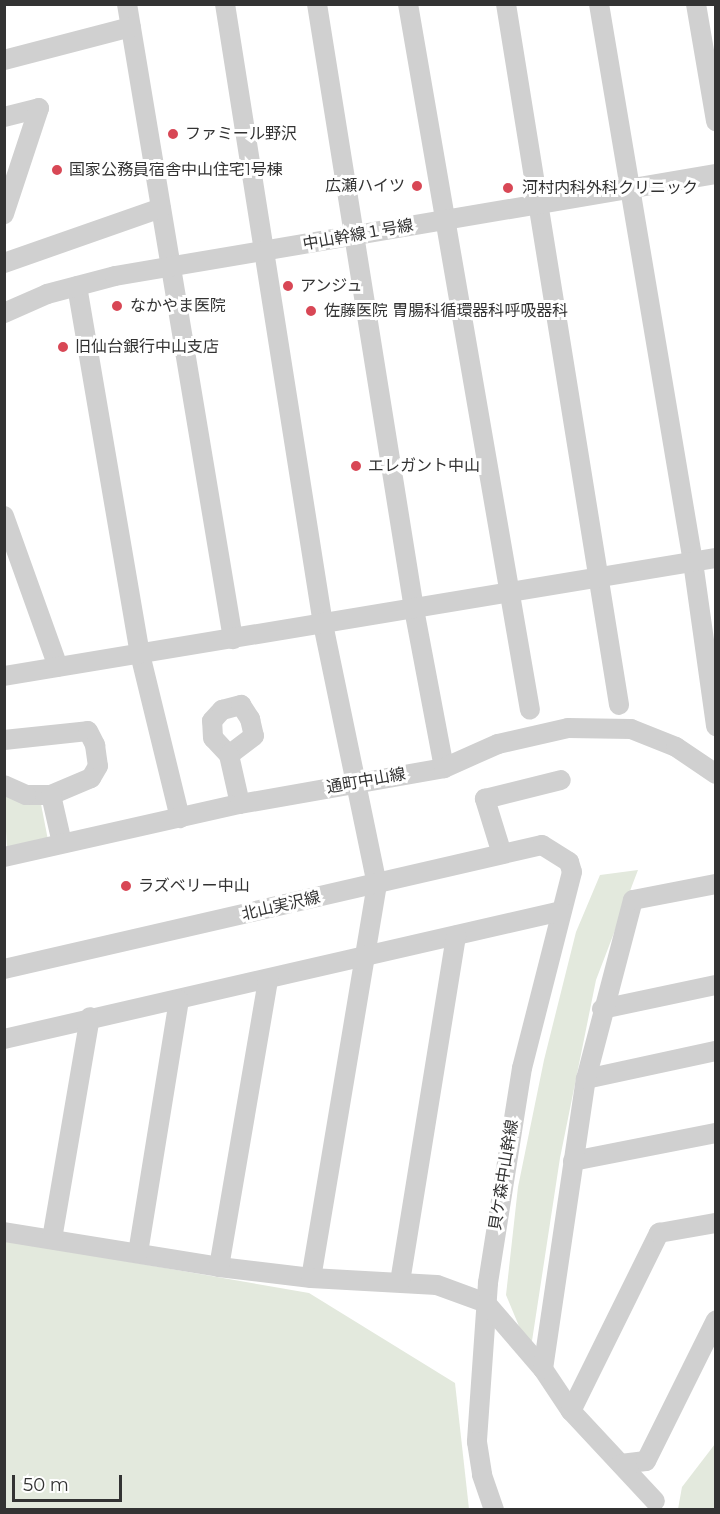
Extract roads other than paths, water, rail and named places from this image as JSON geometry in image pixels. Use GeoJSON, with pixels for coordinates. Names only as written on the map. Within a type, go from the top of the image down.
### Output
{"type":"FeatureCollection","features":[{"type":"Feature","properties":{"kind":"street"},"geometry":{"type":"LineString","coordinates":[[127,4],[233,639]]}},
{"type":"Feature","properties":{"kind":"street"},"geometry":{"type":"LineString","coordinates":[[225,4],[322,624],[377,884],[311,1278]]}},
{"type":"Feature","properties":{"kind":"street"},"geometry":{"type":"LineString","coordinates":[[317,4],[414,609],[444,768]]}},
{"type":"Feature","properties":{"kind":"street"},"geometry":{"type":"LineString","coordinates":[[408,4],[443,220],[530,710]]}},
{"type":"Feature","properties":{"kind":"street"},"geometry":{"type":"LineString","coordinates":[[506,4],[619,705]]}},
{"type":"Feature","properties":{"kind":"street"},"geometry":{"type":"LineString","coordinates":[[598,4],[632,188],[693,562],[716,726]]}},
{"type":"Feature","properties":{"kind":"street"},"geometry":{"type":"LineString","coordinates":[[696,4],[716,121]]}},
{"type":"Feature","properties":{"kind":"street"},"geometry":{"type":"LineString","coordinates":[[4,60],[131,27]]}},
{"type":"Feature","properties":{"kind":"street"},"geometry":{"type":"LineString","coordinates":[[4,117],[39,108],[4,214]]}},
{"type":"Feature","properties":{"kind":"street","name":"中山幹線１号線"},"geometry":{"type":"LineString","coordinates":[[4,313],[47,294],[171,267],[716,174]]}},
{"type":"Feature","properties":{"kind":"street"},"geometry":{"type":"LineString","coordinates":[[4,264],[161,208]]}},
{"type":"Feature","properties":{"kind":"street"},"geometry":{"type":"LineString","coordinates":[[77,286],[140,654],[180,818]]}},
{"type":"Feature","properties":{"kind":"street"},"geometry":{"type":"LineString","coordinates":[[4,516],[58,667]]}},
{"type":"Feature","properties":{"kind":"street"},"geometry":{"type":"LineString","coordinates":[[4,676],[716,558]]}},
{"type":"Feature","properties":{"kind":"street","name":"通町中山線"},"geometry":{"type":"LineString","coordinates":[[4,857],[240,804],[444,768],[498,744],[568,728],[631,729],[676,747],[716,774]]}},
{"type":"Feature","properties":{"kind":"street"},"geometry":{"type":"LineString","coordinates":[[4,740],[88,731],[95,745],[98,766],[91,778],[51,795],[26,795],[4,784]]}},
{"type":"Feature","properties":{"kind":"street"},"geometry":{"type":"LineString","coordinates":[[229,755],[240,804]]}},
{"type":"Feature","properties":{"kind":"street"},"geometry":{"type":"LineString","coordinates":[[502,854],[485,799],[561,780]]}},
{"type":"Feature","properties":{"kind":"street"},"geometry":{"type":"LineString","coordinates":[[51,795],[62,843]]}},
{"type":"Feature","properties":{"kind":"street","name":"北山実沢線"},"geometry":{"type":"LineString","coordinates":[[4,969],[542,845],[555,852]]}},
{"type":"Feature","properties":{"kind":"street","name":"貝ケ森中山幹線"},"geometry":{"type":"LineString","coordinates":[[494,1509],[482,1475],[477,1442],[486,1303],[496,1214],[522,1068],[572,866],[555,852]]}},
{"type":"Feature","properties":{"kind":"street"},"geometry":{"type":"LineString","coordinates":[[543,1369],[586,1079],[602,1009],[633,900],[716,884]]}},
{"type":"Feature","properties":{"kind":"street"},"geometry":{"type":"LineString","coordinates":[[4,1038],[90,1017],[179,1000],[561,911]]}},
{"type":"Feature","properties":{"kind":"street"},"geometry":{"type":"LineString","coordinates":[[400,1282],[456,936]]}},
{"type":"Feature","properties":{"kind":"street"},"geometry":{"type":"LineString","coordinates":[[219,1267],[268,979]]}},
{"type":"Feature","properties":{"kind":"street"},"geometry":{"type":"LineString","coordinates":[[602,1009],[716,985]]}},
{"type":"Feature","properties":{"kind":"street"},"geometry":{"type":"LineString","coordinates":[[138,1253],[179,1000]]}},
{"type":"Feature","properties":{"kind":"street"},"geometry":{"type":"LineString","coordinates":[[52,1239],[90,1017]]}},
{"type":"Feature","properties":{"kind":"street"},"geometry":{"type":"LineString","coordinates":[[586,1079],[716,1051]]}},
{"type":"Feature","properties":{"kind":"street"},"geometry":{"type":"LineString","coordinates":[[573,1161],[716,1133]]}},
{"type":"Feature","properties":{"kind":"street"},"geometry":{"type":"LineString","coordinates":[[571,1411],[659,1233],[716,1223]]}},
{"type":"Feature","properties":{"kind":"street"},"geometry":{"type":"LineString","coordinates":[[4,1232],[219,1267],[311,1278],[437,1285],[486,1303],[543,1369],[571,1411],[655,1501]]}},
{"type":"Feature","properties":{"kind":"street"},"geometry":{"type":"LineString","coordinates":[[621,1464],[646,1461],[716,1320]]}},
{"type":"Feature","properties":{"kind":"place","name":"ファミール野沢"},"geometry":{"type":"Point","coordinates":[173,134]}},
{"type":"Feature","properties":{"kind":"place","name":"国家公務員宿舎中山住宅1号棟"},"geometry":{"type":"Point","coordinates":[57,170]}},
{"type":"Feature","properties":{"kind":"place","name":"広瀬ハイツ"},"geometry":{"type":"Point","coordinates":[417,186]}},
{"type":"Feature","properties":{"kind":"place","name":"河村内科外科クリニック"},"geometry":{"type":"Point","coordinates":[508,188]}},
{"type":"Feature","properties":{"kind":"place","name":"アンジュ"},"geometry":{"type":"Point","coordinates":[288,286]}},
{"type":"Feature","properties":{"kind":"place","name":"なかやま医院"},"geometry":{"type":"Point","coordinates":[117,306]}},
{"type":"Feature","properties":{"kind":"place","name":"佐藤医院 胃腸科循環器科呼吸器科"},"geometry":{"type":"Point","coordinates":[311,311]}},
{"type":"Feature","properties":{"kind":"place","name":"旧仙台銀行中山支店"},"geometry":{"type":"Point","coordinates":[63,347]}},
{"type":"Feature","properties":{"kind":"place","name":"エレガント中山"},"geometry":{"type":"Point","coordinates":[356,466]}},
{"type":"Feature","properties":{"kind":"place","name":"ラズベリー中山"},"geometry":{"type":"Point","coordinates":[126,886]}}]}
